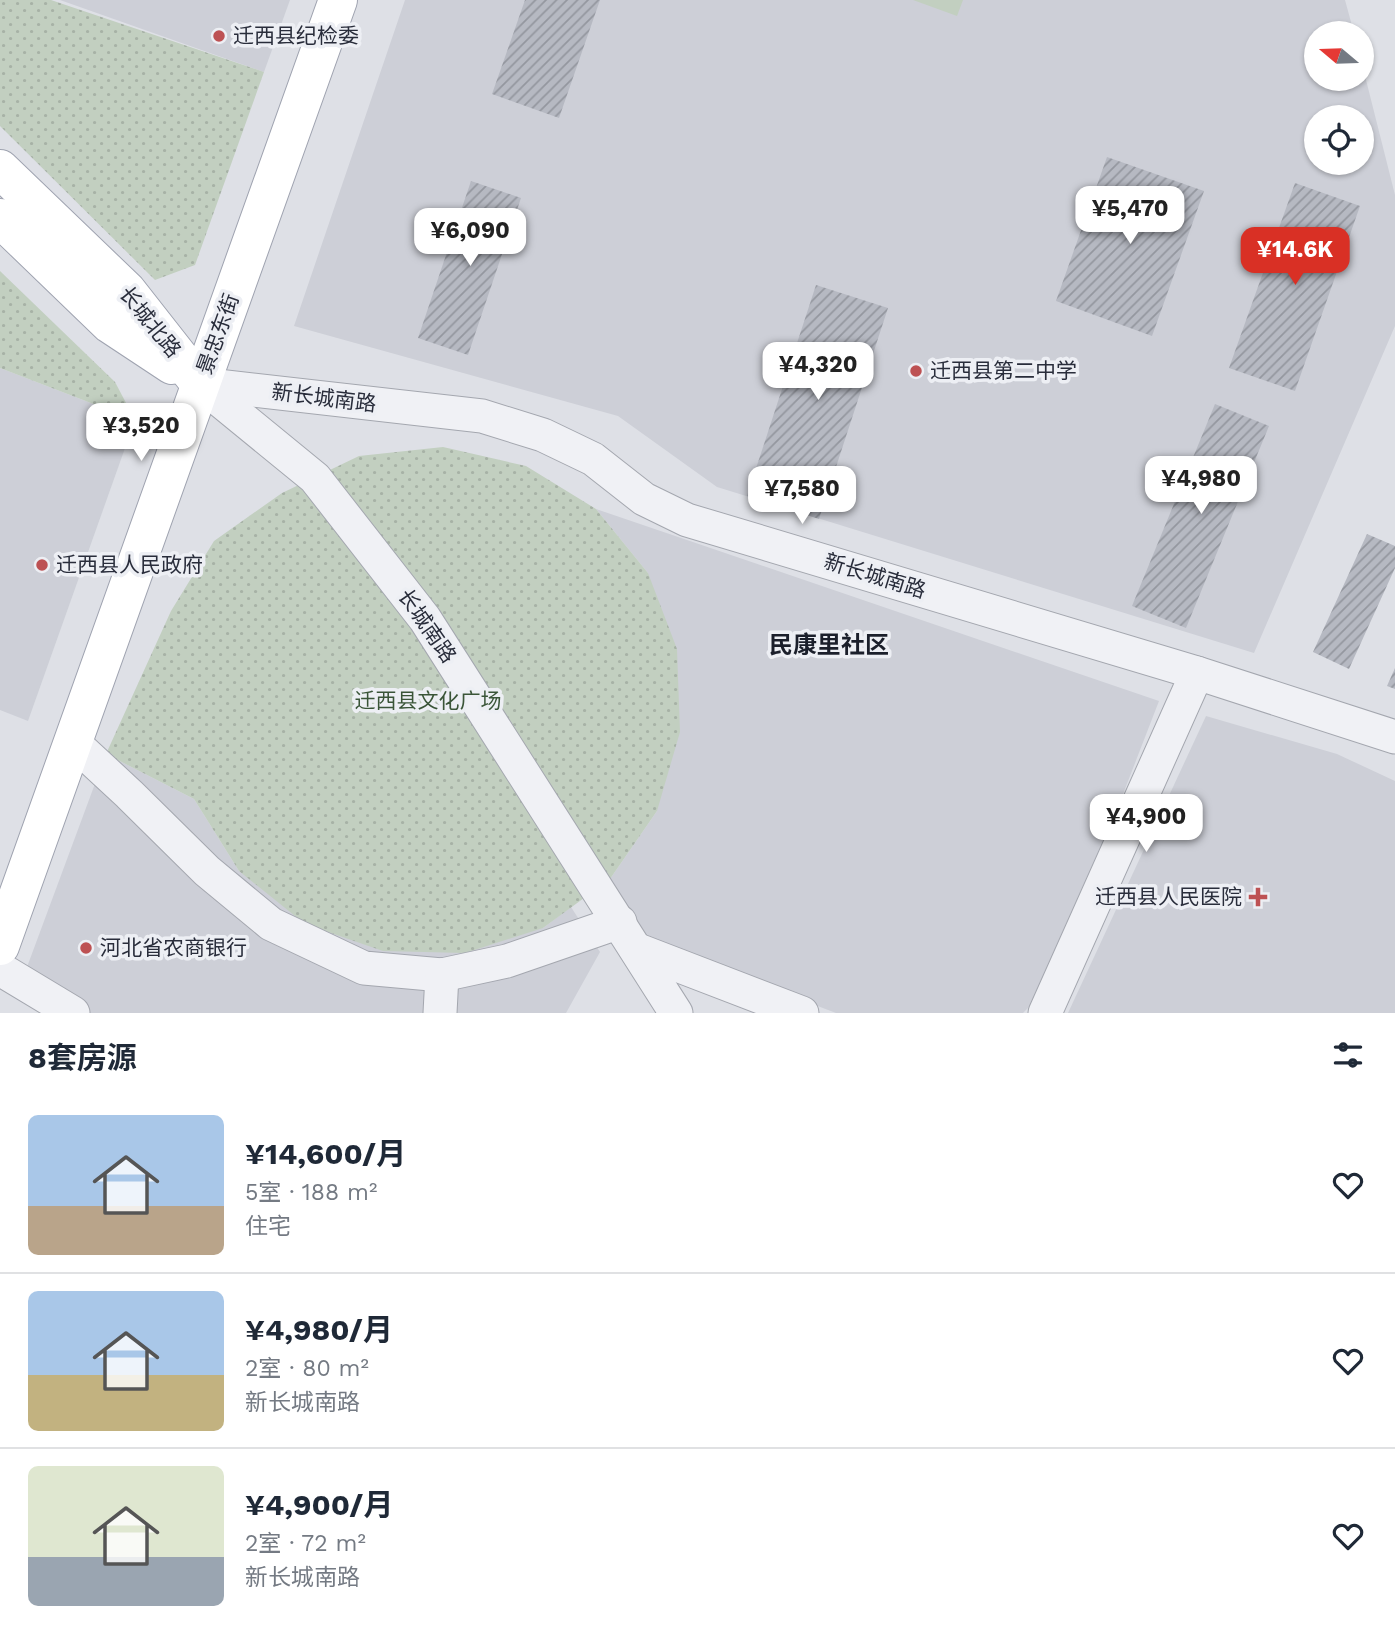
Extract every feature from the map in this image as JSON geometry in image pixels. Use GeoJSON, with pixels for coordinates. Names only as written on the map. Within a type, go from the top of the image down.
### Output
{"type":"FeatureCollection","features":[{"type":"Feature","properties":{"kind":"main road","name":"景忠东街"},"geometry":{"type":"LineString","coordinates":[[0,946],[338,0]]}},
{"type":"Feature","properties":{"kind":"main road","name":"长城北路"},"geometry":{"type":"LineString","coordinates":[[0,169],[127,291],[200,384]]}},
{"type":"Feature","properties":{"kind":"main road","name":"长城北路"},"geometry":{"type":"LineString","coordinates":[[0,218],[110,324],[200,384]]}},
{"type":"Feature","properties":{"kind":"street","name":"新长城南路"},"geometry":{"type":"LineString","coordinates":[[200,384],[482,416],[543,435],[593,459],[645,499],[687,520],[1197,673],[1395,737]]}},
{"type":"Feature","properties":{"kind":"street","name":"长城南路"},"geometry":{"type":"LineString","coordinates":[[200,384],[315,478],[425,619],[676,1013]]}},
{"type":"Feature","properties":{"kind":"street"},"geometry":{"type":"LineString","coordinates":[[1045,1013],[1197,673]]}},
{"type":"Feature","properties":{"kind":"street"},"geometry":{"type":"LineString","coordinates":[[74,743],[207,871],[271,925],[364,968],[442,975],[507,961],[620,922]]}},
{"type":"Feature","properties":{"kind":"street"},"geometry":{"type":"LineString","coordinates":[[638,950],[802,1013]]}},
{"type":"Feature","properties":{"kind":"street"},"geometry":{"type":"LineString","coordinates":[[0,969],[73,1013]]}},
{"type":"Feature","properties":{"kind":"street"},"geometry":{"type":"LineString","coordinates":[[440,1013],[442,975]]}},
{"type":"Feature","properties":{"kind":"shaded area","name":"迁西县纪检委"},"geometry":{"type":"Polygon","coordinates":[[[60,0],[290,0],[264,72],[60,0]]]}},
{"type":"Feature","properties":{"kind":"shaded area","name":"迁西县第二中学"},"geometry":{"type":"Polygon","coordinates":[[[405,0],[1345,0],[1351,21],[1304,21],[1304,91],[1369,91],[1372,105],[1304,105],[1304,175],[1374,175],[1374,112],[1395,195],[1395,326],[1254,653],[717,487],[618,416],[294,326],[405,0]]]}},
{"type":"Feature","properties":{"kind":"shaded area","name":"迁西县人民政府"},"geometry":{"type":"Polygon","coordinates":[[[0,368],[135,420],[28,721],[0,710],[0,368]]]}},
{"type":"Feature","properties":{"kind":"shaded area"},"geometry":{"type":"Polygon","coordinates":[[[596,509],[1159,701],[1048,988],[1023,1013],[836,1013],[650,942],[610,879],[657,811],[648,573],[596,509]]]}},
{"type":"Feature","properties":{"kind":"shaded area","name":"迁西县人民医院"},"geometry":{"type":"Polygon","coordinates":[[[1206,716],[1337,754],[1395,781],[1395,1013],[1068,1013],[1206,716]]]}},
{"type":"Feature","properties":{"kind":"shaded area"},"geometry":{"type":"Polygon","coordinates":[[[106,754],[194,799],[239,871],[543,928],[571,907],[600,952],[566,1013],[50,1013],[17,994],[106,754]]]}},
{"type":"Feature","properties":{"kind":"green space"},"geometry":{"type":"Polygon","coordinates":[[[0,0],[51,0],[264,72],[195,265],[155,280],[0,126],[0,0]]]}},
{"type":"Feature","properties":{"kind":"green space"},"geometry":{"type":"Polygon","coordinates":[[[913,0],[963,0],[957,16],[913,0]]]}},
{"type":"Feature","properties":{"kind":"green space"},"geometry":{"type":"Polygon","coordinates":[[[0,271],[115,382],[135,420],[0,368],[0,271]]]}},
{"type":"Feature","properties":{"kind":"green space","name":"迁西县文化广场"},"geometry":{"type":"Polygon","coordinates":[[[443,447],[526,466],[596,509],[648,573],[677,649],[680,732],[657,811],[610,879],[543,928],[465,953],[383,951],[305,924],[239,871],[194,799],[106,754],[171,611],[214,541],[282,493],[359,456],[443,447]]]}},
{"type":"Feature","properties":{"kind":"building"},"geometry":{"type":"Polygon","coordinates":[[[525,0],[600,0],[559,118],[492,94],[525,0]]]}},
{"type":"Feature","properties":{"kind":"building"},"geometry":{"type":"Polygon","coordinates":[[[1107,157],[1204,191],[1152,336],[1056,301],[1107,157]]]}},
{"type":"Feature","properties":{"kind":"building"},"geometry":{"type":"Polygon","coordinates":[[[471,181],[521,198],[468,355],[418,338],[471,181]]]}},
{"type":"Feature","properties":{"kind":"building"},"geometry":{"type":"Polygon","coordinates":[[[1295,183],[1360,206],[1295,391],[1229,368],[1295,183]]]}},
{"type":"Feature","properties":{"kind":"building"},"geometry":{"type":"Polygon","coordinates":[[[816,285],[888,308],[819,519],[747,496],[816,285]]]}},
{"type":"Feature","properties":{"kind":"building"},"geometry":{"type":"Polygon","coordinates":[[[1215,404],[1269,426],[1186,628],[1132,606],[1215,404]]]}},
{"type":"Feature","properties":{"kind":"building"},"geometry":{"type":"Polygon","coordinates":[[[1367,534],[1395,546],[1395,568],[1349,669],[1313,652],[1367,534]]]}},
{"type":"Feature","properties":{"kind":"building"},"geometry":{"type":"Polygon","coordinates":[[[1395,668],[1395,689],[1387,686],[1395,668]]]}},
{"type":"Feature","properties":{"kind":"place","name":"迁西县纪检委"},"geometry":{"type":"Point","coordinates":[219,36]}},
{"type":"Feature","properties":{"kind":"place","name":"迁西县第二中学"},"geometry":{"type":"Point","coordinates":[916,371]}},
{"type":"Feature","properties":{"kind":"place","name":"迁西县人民政府"},"geometry":{"type":"Point","coordinates":[42,565]}},
{"type":"Feature","properties":{"kind":"place","name":"迁西县人民医院"},"geometry":{"type":"Point","coordinates":[1258,897]}},
{"type":"Feature","properties":{"kind":"place","name":"河北省农商银行"},"geometry":{"type":"Point","coordinates":[86,948]}},
{"type":"Feature","properties":{"kind":"district","name":"民康里社区"},"geometry":{"type":"Point","coordinates":[829,645]}}]}
